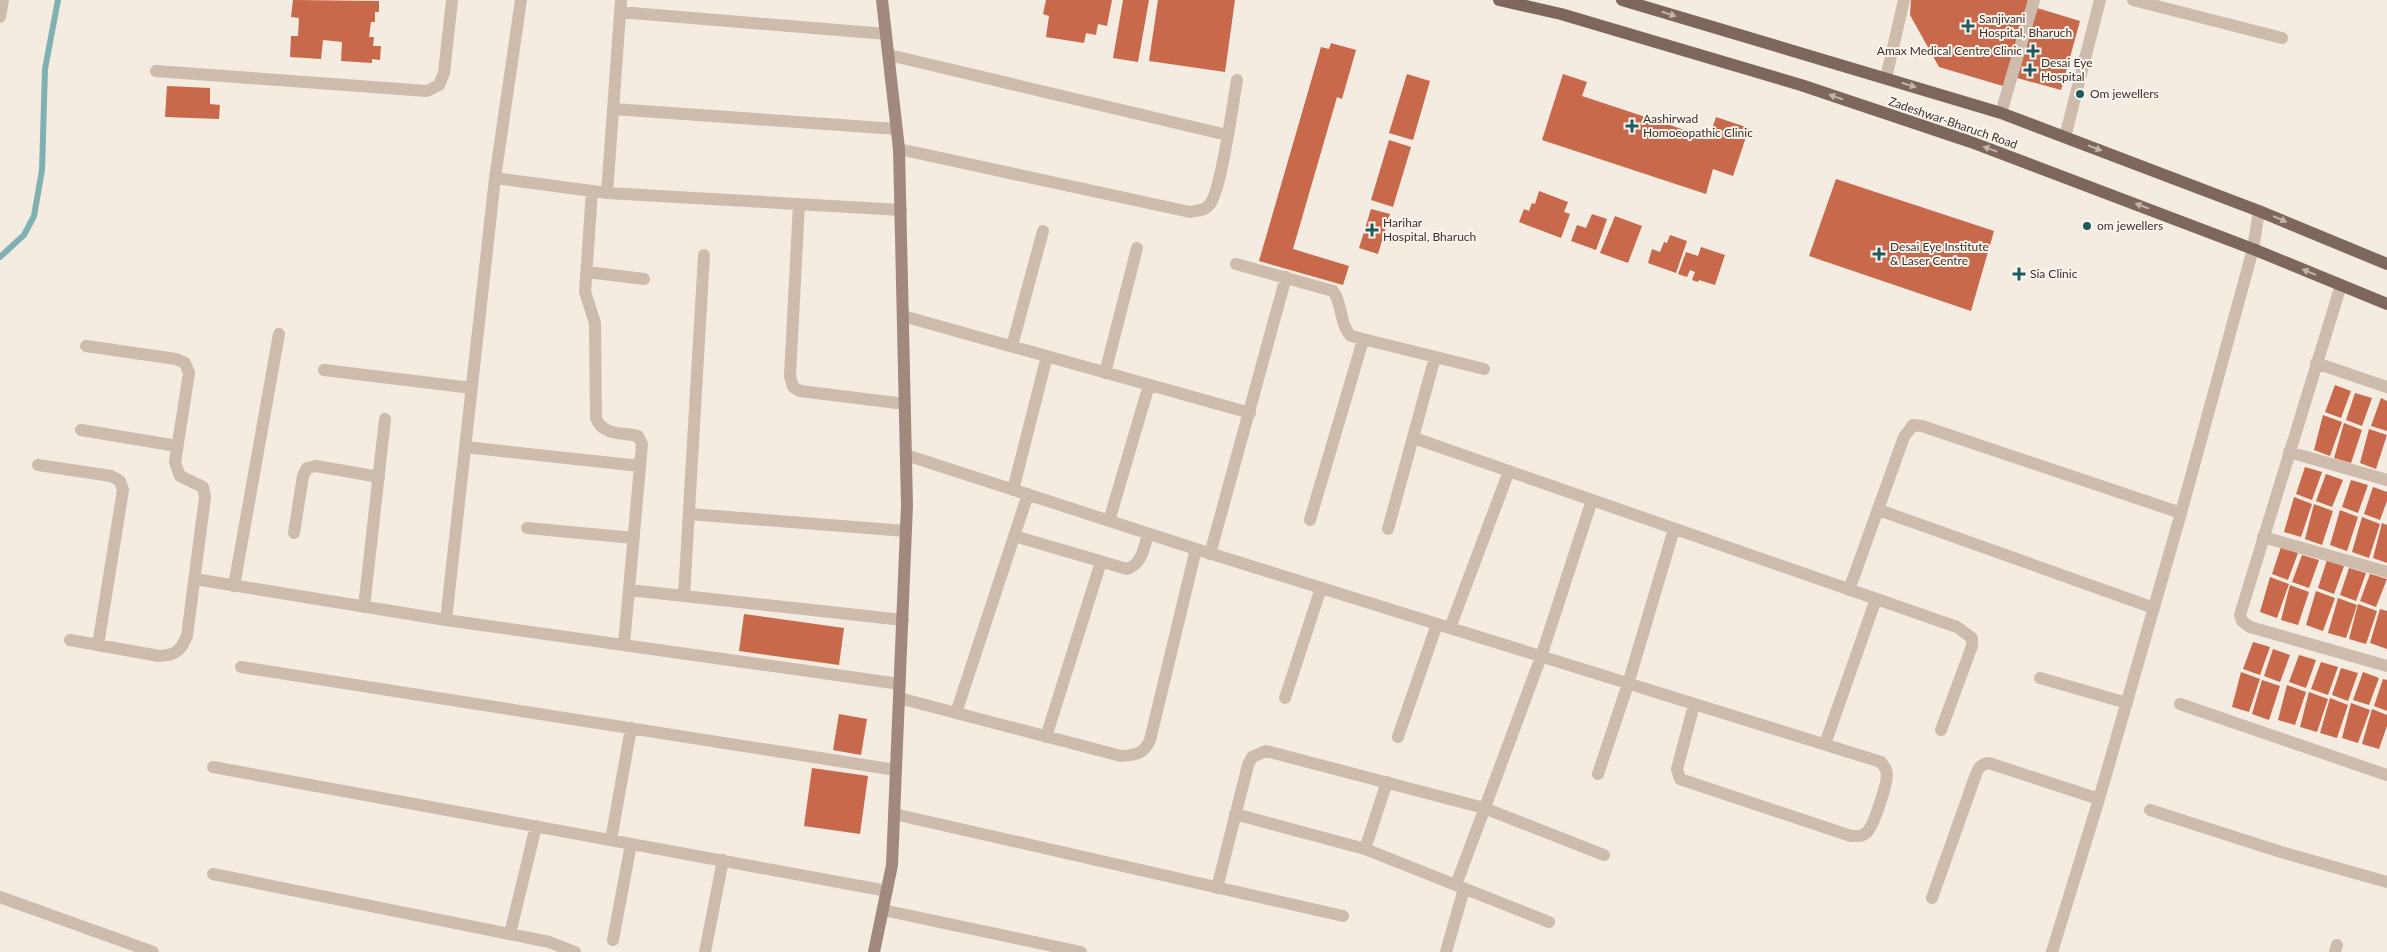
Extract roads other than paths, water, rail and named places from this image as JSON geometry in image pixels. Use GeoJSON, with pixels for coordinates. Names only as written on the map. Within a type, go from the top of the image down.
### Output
{"type":"FeatureCollection","features":[{"type":"Feature","properties":{"kind":"main road"},"geometry":{"type":"LineString","coordinates":[[874,952],[892,865],[906,531],[900,149],[882,0]]}},
{"type":"Feature","properties":{"kind":"main road","name":"Zadeshwar-Bharuch Road"},"geometry":{"type":"LineString","coordinates":[[1499,0],[1561,14],[1800,85],[1971,142],[2253,249],[2387,304]]}},
{"type":"Feature","properties":{"kind":"main road","name":"Zadeshwar-Bharuch Road"},"geometry":{"type":"LineString","coordinates":[[1622,0],[2001,113],[2259,210],[2387,264]]}},
{"type":"Feature","properties":{"kind":"street"},"geometry":{"type":"LineString","coordinates":[[0,17],[3,0]]}},
{"type":"Feature","properties":{"kind":"street"},"geometry":{"type":"LineString","coordinates":[[156,71],[427,91],[439,85],[444,73],[452,0]]}},
{"type":"Feature","properties":{"kind":"street"},"geometry":{"type":"LineString","coordinates":[[446,620],[495,178],[521,0]]}},
{"type":"Feature","properties":{"kind":"street"},"geometry":{"type":"LineString","coordinates":[[1886,78],[1904,0]]}},
{"type":"Feature","properties":{"kind":"street"},"geometry":{"type":"LineString","coordinates":[[2001,113],[2034,0]]}},
{"type":"Feature","properties":{"kind":"street"},"geometry":{"type":"LineString","coordinates":[[2065,137],[2100,0]]}},
{"type":"Feature","properties":{"kind":"street"},"geometry":{"type":"LineString","coordinates":[[2133,0],[2282,38]]}},
{"type":"Feature","properties":{"kind":"street"},"geometry":{"type":"LineString","coordinates":[[607,193],[620,6],[886,34]]}},
{"type":"Feature","properties":{"kind":"street"},"geometry":{"type":"LineString","coordinates":[[889,55],[1227,135]]}},
{"type":"Feature","properties":{"kind":"street"},"geometry":{"type":"LineString","coordinates":[[900,149],[1190,212],[1205,209],[1212,203],[1218,181],[1237,80]]}},
{"type":"Feature","properties":{"kind":"street"},"geometry":{"type":"LineString","coordinates":[[613,109],[897,129]]}},
{"type":"Feature","properties":{"kind":"street"},"geometry":{"type":"LineString","coordinates":[[495,178],[607,193],[901,210]]}},
{"type":"Feature","properties":{"kind":"street"},"geometry":{"type":"LineString","coordinates":[[592,191],[585,292],[595,323],[596,418],[600,427],[607,432],[638,436],[642,444],[624,645]]}},
{"type":"Feature","properties":{"kind":"street"},"geometry":{"type":"LineString","coordinates":[[799,204],[790,376],[793,387],[800,391],[905,404]]}},
{"type":"Feature","properties":{"kind":"street"},"geometry":{"type":"LineString","coordinates":[[2052,952],[2099,799],[2181,513],[2202,430],[2253,249],[2259,210]]}},
{"type":"Feature","properties":{"kind":"street"},"geometry":{"type":"LineString","coordinates":[[1012,346],[1043,231]]}},
{"type":"Feature","properties":{"kind":"street"},"geometry":{"type":"LineString","coordinates":[[1106,373],[1137,248]]}},
{"type":"Feature","properties":{"kind":"street"},"geometry":{"type":"LineString","coordinates":[[684,596],[704,255]]}},
{"type":"Feature","properties":{"kind":"street"},"geometry":{"type":"LineString","coordinates":[[1236,264],[1333,291],[1339,299],[1346,332],[1351,336],[1484,369]]}},
{"type":"Feature","properties":{"kind":"street"},"geometry":{"type":"LineString","coordinates":[[587,272],[644,278]]}},
{"type":"Feature","properties":{"kind":"street"},"geometry":{"type":"LineString","coordinates":[[1210,554],[1286,277]]}},
{"type":"Feature","properties":{"kind":"street"},"geometry":{"type":"LineString","coordinates":[[2340,286],[2240,615],[2242,621],[2250,627],[2387,666]]}},
{"type":"Feature","properties":{"kind":"street"},"geometry":{"type":"LineString","coordinates":[[903,316],[1250,413]]}},
{"type":"Feature","properties":{"kind":"street"},"geometry":{"type":"LineString","coordinates":[[234,586],[279,334]]}},
{"type":"Feature","properties":{"kind":"street"},"geometry":{"type":"LineString","coordinates":[[1310,520],[1363,340]]}},
{"type":"Feature","properties":{"kind":"street"},"geometry":{"type":"LineString","coordinates":[[70,640],[159,656],[173,655],[182,648],[187,636],[205,497],[203,488],[180,476],[176,470],[177,446],[189,373],[185,363],[176,359],[86,346]]}},
{"type":"Feature","properties":{"kind":"street"},"geometry":{"type":"LineString","coordinates":[[1013,490],[1047,356]]}},
{"type":"Feature","properties":{"kind":"street"},"geometry":{"type":"LineString","coordinates":[[1388,529],[1435,357]]}},
{"type":"Feature","properties":{"kind":"street"},"geometry":{"type":"LineString","coordinates":[[2316,363],[2387,388]]}},
{"type":"Feature","properties":{"kind":"street"},"geometry":{"type":"LineString","coordinates":[[324,370],[472,388]]}},
{"type":"Feature","properties":{"kind":"street"},"geometry":{"type":"LineString","coordinates":[[1109,521],[1149,385]]}},
{"type":"Feature","properties":{"kind":"street"},"geometry":{"type":"LineString","coordinates":[[364,607],[385,419]]}},
{"type":"Feature","properties":{"kind":"street"},"geometry":{"type":"LineString","coordinates":[[1849,590],[1904,437],[1913,425],[1922,426],[2181,513]]}},
{"type":"Feature","properties":{"kind":"street"},"geometry":{"type":"LineString","coordinates":[[82,430],[177,446]]}},
{"type":"Feature","properties":{"kind":"street"},"geometry":{"type":"LineString","coordinates":[[1414,438],[1958,627],[1972,638],[1972,646],[1941,730]]}},
{"type":"Feature","properties":{"kind":"street"},"geometry":{"type":"LineString","coordinates":[[466,447],[640,466]]}},
{"type":"Feature","properties":{"kind":"street"},"geometry":{"type":"LineString","coordinates":[[2289,452],[2387,480]]}},
{"type":"Feature","properties":{"kind":"street"},"geometry":{"type":"LineString","coordinates":[[906,455],[1196,550],[1881,762],[1886,768],[1887,778],[1872,825],[1867,833],[1860,836],[1851,836],[1680,779],[1677,769],[1694,705]]}},
{"type":"Feature","properties":{"kind":"street"},"geometry":{"type":"LineString","coordinates":[[38,465],[111,476],[120,481],[123,490],[98,645]]}},
{"type":"Feature","properties":{"kind":"street"},"geometry":{"type":"LineString","coordinates":[[294,532],[302,476],[307,468],[316,466],[379,477]]}},
{"type":"Feature","properties":{"kind":"street"},"geometry":{"type":"LineString","coordinates":[[1450,628],[1509,471]]}},
{"type":"Feature","properties":{"kind":"street"},"geometry":{"type":"LineString","coordinates":[[956,713],[1028,494]]}},
{"type":"Feature","properties":{"kind":"street"},"geometry":{"type":"LineString","coordinates":[[1446,952],[1460,887],[1484,808],[1541,657],[1592,500]]}},
{"type":"Feature","properties":{"kind":"street"},"geometry":{"type":"LineString","coordinates":[[1878,510],[2154,608]]}},
{"type":"Feature","properties":{"kind":"street"},"geometry":{"type":"LineString","coordinates":[[689,514],[906,531]]}},
{"type":"Feature","properties":{"kind":"street"},"geometry":{"type":"LineString","coordinates":[[527,528],[634,538]]}},
{"type":"Feature","properties":{"kind":"street"},"geometry":{"type":"LineString","coordinates":[[1598,774],[1628,684],[1674,529]]}},
{"type":"Feature","properties":{"kind":"street"},"geometry":{"type":"LineString","coordinates":[[1014,536],[1127,569],[1134,567],[1140,559],[1148,534]]}},
{"type":"Feature","properties":{"kind":"street"},"geometry":{"type":"LineString","coordinates":[[2263,537],[2387,572]]}},
{"type":"Feature","properties":{"kind":"street"},"geometry":{"type":"LineString","coordinates":[[899,698],[1121,756],[1137,755],[1146,749],[1150,740],[1196,550]]}},
{"type":"Feature","properties":{"kind":"street"},"geometry":{"type":"LineString","coordinates":[[1046,736],[1101,562]]}},
{"type":"Feature","properties":{"kind":"street"},"geometry":{"type":"LineString","coordinates":[[195,579],[446,620],[900,684]]}},
{"type":"Feature","properties":{"kind":"street"},"geometry":{"type":"LineString","coordinates":[[1285,698],[1321,588]]}},
{"type":"Feature","properties":{"kind":"street"},"geometry":{"type":"LineString","coordinates":[[629,590],[903,620]]}},
{"type":"Feature","properties":{"kind":"street"},"geometry":{"type":"LineString","coordinates":[[1825,744],[1876,599]]}},
{"type":"Feature","properties":{"kind":"street"},"geometry":{"type":"LineString","coordinates":[[1398,737],[1436,624]]}},
{"type":"Feature","properties":{"kind":"street"},"geometry":{"type":"LineString","coordinates":[[242,667],[896,770]]}},
{"type":"Feature","properties":{"kind":"street"},"geometry":{"type":"LineString","coordinates":[[2040,678],[2127,703]]}},
{"type":"Feature","properties":{"kind":"street"},"geometry":{"type":"LineString","coordinates":[[2180,704],[2387,775]]}},
{"type":"Feature","properties":{"kind":"street"},"geometry":{"type":"LineString","coordinates":[[611,840],[631,728]]}},
{"type":"Feature","properties":{"kind":"street"},"geometry":{"type":"LineString","coordinates":[[1217,888],[1248,765],[1258,753],[1266,751],[1484,808],[1604,855]]}},
{"type":"Feature","properties":{"kind":"street"},"geometry":{"type":"LineString","coordinates":[[1932,898],[1978,768],[1984,764],[1989,763],[2099,799]]}},
{"type":"Feature","properties":{"kind":"street"},"geometry":{"type":"LineString","coordinates":[[213,767],[887,890]]}},
{"type":"Feature","properties":{"kind":"street"},"geometry":{"type":"LineString","coordinates":[[1366,849],[1387,782]]}},
{"type":"Feature","properties":{"kind":"street"},"geometry":{"type":"LineString","coordinates":[[2150,810],[2281,852],[2387,882]]}},
{"type":"Feature","properties":{"kind":"street"},"geometry":{"type":"LineString","coordinates":[[894,814],[1343,916]]}},
{"type":"Feature","properties":{"kind":"street"},"geometry":{"type":"LineString","coordinates":[[1235,814],[1366,849],[1549,922]]}},
{"type":"Feature","properties":{"kind":"street"},"geometry":{"type":"LineString","coordinates":[[510,934],[536,826]]}},
{"type":"Feature","properties":{"kind":"street"},"geometry":{"type":"LineString","coordinates":[[613,940],[631,844]]}},
{"type":"Feature","properties":{"kind":"street"},"geometry":{"type":"LineString","coordinates":[[705,952],[723,860]]}},
{"type":"Feature","properties":{"kind":"street"},"geometry":{"type":"LineString","coordinates":[[213,874],[510,934],[556,944],[575,952]]}},
{"type":"Feature","properties":{"kind":"street"},"geometry":{"type":"LineString","coordinates":[[0,896],[153,952]]}},
{"type":"Feature","properties":{"kind":"street"},"geometry":{"type":"LineString","coordinates":[[883,910],[1081,952]]}},
{"type":"Feature","properties":{"kind":"waterway"},"geometry":{"type":"LineString","coordinates":[[0,257],[24,235],[34,216],[42,170],[45,69],[58,0]]}},
{"type":"Feature","properties":{"kind":"place","name":"Sanjivani Hospital, Bharuch"},"geometry":{"type":"Point","coordinates":[1968,26]}},
{"type":"Feature","properties":{"kind":"place","name":"Amax Medical Centre Clinic"},"geometry":{"type":"Point","coordinates":[2033,51]}},
{"type":"Feature","properties":{"kind":"place","name":"Desai Eye Hospital"},"geometry":{"type":"Point","coordinates":[2030,70]}},
{"type":"Feature","properties":{"kind":"place","name":"Om jewellers"},"geometry":{"type":"Point","coordinates":[2080,94]}},
{"type":"Feature","properties":{"kind":"place","name":"Aashirwad Homoeopathic Clinic"},"geometry":{"type":"Point","coordinates":[1632,126]}},
{"type":"Feature","properties":{"kind":"place","name":"om jewellers"},"geometry":{"type":"Point","coordinates":[2087,226]}},
{"type":"Feature","properties":{"kind":"place","name":"Harihar Hospital, Bharuch"},"geometry":{"type":"Point","coordinates":[1372,230]}},
{"type":"Feature","properties":{"kind":"place","name":"Desai Eye Institute & Laser Centre"},"geometry":{"type":"Point","coordinates":[1879,254]}},
{"type":"Feature","properties":{"kind":"place","name":"Sia Clinic"},"geometry":{"type":"Point","coordinates":[2019,274]}}]}
